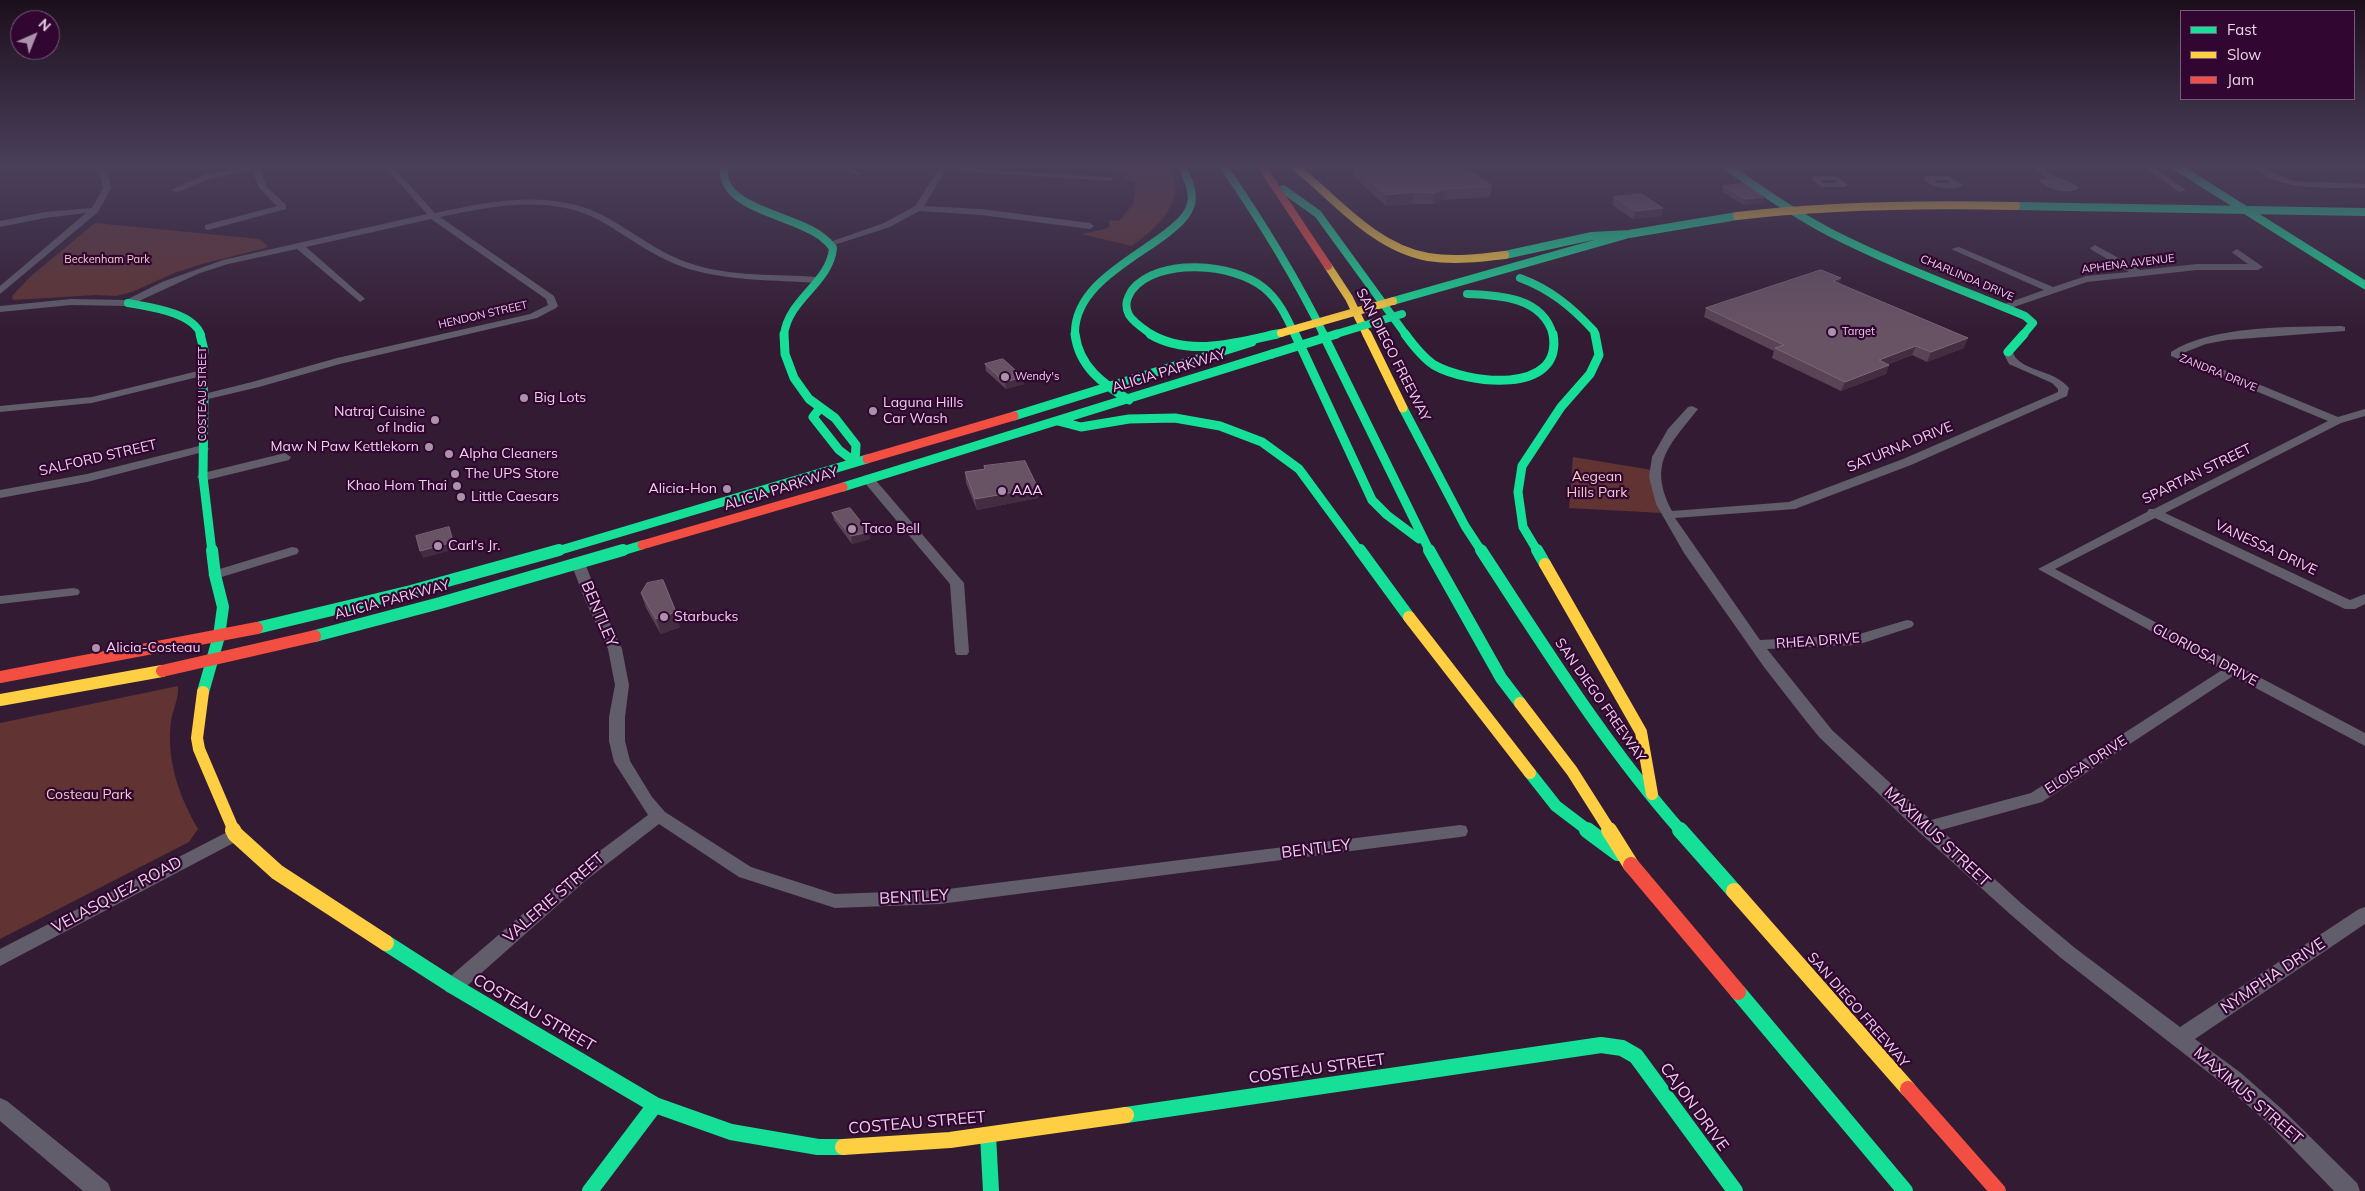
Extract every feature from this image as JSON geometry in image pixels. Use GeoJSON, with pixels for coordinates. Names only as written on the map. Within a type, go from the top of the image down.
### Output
{"type":"FeatureCollection","features":[{"type":"Feature","properties":{"kind":"main road"},"geometry":{"type":"LineString","coordinates":[[794,223],[821,235],[831,243],[834,253],[832,264],[791,311],[784,328],[782,345],[794,378],[820,408],[830,414],[856,445],[854,462]]}},
{"type":"Feature","properties":{"kind":"main road"},"geometry":{"type":"LineString","coordinates":[[1129,400],[1098,381],[1077,348],[1073,328],[1080,306],[1089,294],[1150,248],[1179,223]]}},
{"type":"Feature","properties":{"kind":"main road"},"geometry":{"type":"LineString","coordinates":[[1261,223],[1307,301],[1425,543],[1501,678],[1572,771],[1630,862],[1905,1191]]}},
{"type":"Feature","properties":{"kind":"main road","name":"SAN DIEGO FREEWAY"},"geometry":{"type":"LineString","coordinates":[[1299,223],[1348,298],[1377,353],[1407,417],[1465,526],[1562,673],[1653,799],[1998,1191]]}},
{"type":"Feature","properties":{"kind":"main road"},"geometry":{"type":"LineString","coordinates":[[1324,223],[1421,356],[1437,367],[1460,376],[1486,380],[1517,380],[1536,374],[1551,362],[1557,345],[1554,327],[1536,309],[1521,301],[1500,296],[1462,296],[1521,279]]}},
{"type":"Feature","properties":{"kind":"main road"},"geometry":{"type":"LineString","coordinates":[[1364,223],[1388,242],[1425,255],[1464,259],[1543,248],[1612,232],[1633,234]]}},
{"type":"Feature","properties":{"kind":"main road","name":"ALICIA PARKWAY"},"geometry":{"type":"LineString","coordinates":[[0,677],[219,636],[349,608],[543,555],[1108,388],[1281,333],[1500,270],[1633,234],[1693,223]]}},
{"type":"Feature","properties":{"kind":"main road","name":"ALICIA PARKWAY"},"geometry":{"type":"LineString","coordinates":[[1633,234],[1648,242],[1760,223]]}},
{"type":"Feature","properties":{"kind":"main road","name":"CHARLINDA DRIVE"},"geometry":{"type":"LineString","coordinates":[[1816,223],[1869,251],[2025,316],[2033,323],[2008,352]]}},
{"type":"Feature","properties":{"kind":"main road"},"geometry":{"type":"LineString","coordinates":[[2272,223],[2365,285]]}},
{"type":"Feature","properties":{"kind":"main road"},"geometry":{"type":"LineString","coordinates":[[2274,223],[2365,276]]}},
{"type":"Feature","properties":{"kind":"main road"},"geometry":{"type":"LineString","coordinates":[[1281,333],[1200,346],[1171,344],[1149,334],[1133,322],[1126,311],[1126,297],[1134,286],[1144,279],[1157,274],[1193,268],[1237,273],[1261,285],[1277,301],[1290,321],[1340,435],[1373,502],[1425,543]]}},
{"type":"Feature","properties":{"kind":"main road"},"geometry":{"type":"LineString","coordinates":[[1500,270],[1521,279],[1573,308],[1594,331],[1599,355],[1590,374],[1562,407],[1522,466],[1518,492],[1523,527],[1641,732],[1653,799]]}},
{"type":"Feature","properties":{"kind":"main road","name":"COSTEAU STREET"},"geometry":{"type":"LineString","coordinates":[[128,303],[172,312],[188,321],[200,332],[204,350],[202,373],[204,397],[203,477],[215,575],[223,607],[219,636],[203,692],[197,738],[199,749],[235,834],[277,872],[453,986],[655,1105],[731,1132],[818,1147],[880,1148],[988,1135],[1602,1045],[1622,1048]]}},
{"type":"Feature","properties":{"kind":"main road","name":"ALICIA PARKWAY"},"geometry":{"type":"LineString","coordinates":[[0,700],[56,691],[213,659],[376,621],[868,479],[1129,400],[1407,312]]}},
{"type":"Feature","properties":{"kind":"main road"},"geometry":{"type":"LineString","coordinates":[[820,408],[813,417],[839,450],[854,462],[868,479]]}},
{"type":"Feature","properties":{"kind":"main road"},"geometry":{"type":"LineString","coordinates":[[1058,421],[1077,428],[1143,418],[1175,418],[1214,424],[1266,443],[1285,456],[1299,469],[1412,621],[1556,806],[1630,862]]}},
{"type":"Feature","properties":{"kind":"main road"},"geometry":{"type":"LineString","coordinates":[[578,564],[584,554],[592,550],[691,519],[744,495]]}},
{"type":"Feature","properties":{"kind":"main road"},"geometry":{"type":"LineString","coordinates":[[376,621],[444,594],[534,566],[543,555]]}},
{"type":"Feature","properties":{"kind":"main road","name":"CAJON DRIVE"},"geometry":{"type":"LineString","coordinates":[[1622,1048],[1636,1056],[1735,1191]]}},
{"type":"Feature","properties":{"kind":"main road"},"geometry":{"type":"LineString","coordinates":[[590,1191],[655,1105]]}},
{"type":"Feature","properties":{"kind":"main road"},"geometry":{"type":"LineString","coordinates":[[988,1135],[991,1191]]}},
{"type":"Feature","properties":{"kind":"street"},"geometry":{"type":"LineString","coordinates":[[0,235],[6,227],[3,223]]}},
{"type":"Feature","properties":{"kind":"street"},"geometry":{"type":"LineString","coordinates":[[0,291],[80,223]]}},
{"type":"Feature","properties":{"kind":"street"},"geometry":{"type":"LineString","coordinates":[[208,226],[221,223]]}},
{"type":"Feature","properties":{"kind":"street"},"geometry":{"type":"LineString","coordinates":[[0,309],[71,302],[128,303],[197,271],[404,223]]}},
{"type":"Feature","properties":{"kind":"street","name":"HENDON STREET"},"geometry":{"type":"LineString","coordinates":[[204,397],[255,385],[337,361],[533,316],[553,306],[551,298],[442,223]]}},
{"type":"Feature","properties":{"kind":"street"},"geometry":{"type":"LineString","coordinates":[[607,223],[674,261],[698,268],[729,273],[817,280]]}},
{"type":"Feature","properties":{"kind":"street"},"geometry":{"type":"LineString","coordinates":[[831,243],[891,223]]}},
{"type":"Feature","properties":{"kind":"street"},"geometry":{"type":"LineString","coordinates":[[1063,223],[1090,226]]}},
{"type":"Feature","properties":{"kind":"street"},"geometry":{"type":"LineString","coordinates":[[299,246],[360,299]]}},
{"type":"Feature","properties":{"kind":"street"},"geometry":{"type":"LineString","coordinates":[[2095,248],[2136,272]]}},
{"type":"Feature","properties":{"kind":"street"},"geometry":{"type":"LineString","coordinates":[[1956,249],[2051,290]]}},
{"type":"Feature","properties":{"kind":"street","name":"APHENA AVENUE"},"geometry":{"type":"LineString","coordinates":[[2005,307],[2086,279],[2136,272],[2197,267],[2258,267],[2237,252]]}},
{"type":"Feature","properties":{"kind":"street","name":"ZANDRA DRIVE"},"geometry":{"type":"LineString","coordinates":[[2337,421],[2175,354],[2185,346],[2228,337],[2274,331],[2340,329]]}},
{"type":"Feature","properties":{"kind":"street","name":"SATURNA DRIVE"},"geometry":{"type":"LineString","coordinates":[[1668,514],[1791,506],[1907,462],[2064,394],[2064,388],[2056,381],[2013,362],[2008,352]]}},
{"type":"Feature","properties":{"kind":"street"},"geometry":{"type":"LineString","coordinates":[[0,409],[92,400],[202,373]]}},
{"type":"Feature","properties":{"kind":"street","name":"MAXIMUS STREET"},"geometry":{"type":"LineString","coordinates":[[1692,408],[1658,454],[1655,478],[1657,492],[1682,539],[1782,682],[1826,734],[1926,828],[2053,940],[2234,1080],[2278,1118],[2349,1191]]}},
{"type":"Feature","properties":{"kind":"street","name":"SPARTAN STREET"},"geometry":{"type":"LineString","coordinates":[[2045,569],[2153,512],[2337,421],[2365,412]]}},
{"type":"Feature","properties":{"kind":"street","name":"SALFORD STREET"},"geometry":{"type":"LineString","coordinates":[[0,494],[87,478],[203,449]]}},
{"type":"Feature","properties":{"kind":"street"},"geometry":{"type":"LineString","coordinates":[[203,477],[286,457]]}},
{"type":"Feature","properties":{"kind":"street"},"geometry":{"type":"LineString","coordinates":[[868,479],[957,583],[962,652]]}},
{"type":"Feature","properties":{"kind":"street","name":"VANESSA DRIVE"},"geometry":{"type":"LineString","coordinates":[[2153,512],[2350,606],[2365,598]]}},
{"type":"Feature","properties":{"kind":"street"},"geometry":{"type":"LineString","coordinates":[[215,575],[292,551]]}},
{"type":"Feature","properties":{"kind":"street","name":"BENTLEY"},"geometry":{"type":"LineString","coordinates":[[578,564],[592,600],[615,649],[622,685],[617,717],[617,741],[622,762],[646,801],[660,816],[746,872],[835,901],[940,897],[1460,831]]}},
{"type":"Feature","properties":{"kind":"street","name":"GLORIOSA DRIVE"},"geometry":{"type":"LineString","coordinates":[[2045,569],[2365,740]]}},
{"type":"Feature","properties":{"kind":"street"},"geometry":{"type":"LineString","coordinates":[[0,600],[73,592]]}},
{"type":"Feature","properties":{"kind":"street","name":"RHEA DRIVE"},"geometry":{"type":"LineString","coordinates":[[1756,645],[1857,640],[1907,624]]}},
{"type":"Feature","properties":{"kind":"street","name":"ELOISA DRIVE"},"geometry":{"type":"LineString","coordinates":[[1926,828],[2036,798],[2232,670]]}},
{"type":"Feature","properties":{"kind":"street","name":"VALERIE STREET"},"geometry":{"type":"LineString","coordinates":[[453,986],[590,867],[660,816]]}},
{"type":"Feature","properties":{"kind":"street","name":"VELASQUEZ ROAD"},"geometry":{"type":"LineString","coordinates":[[0,958],[235,834]]}},
{"type":"Feature","properties":{"kind":"street","name":"NYMPHA DRIVE"},"geometry":{"type":"LineString","coordinates":[[2180,1038],[2365,914]]}},
{"type":"Feature","properties":{"kind":"street"},"geometry":{"type":"LineString","coordinates":[[0,1108],[100,1191]]}},
{"type":"Feature","properties":{"kind":"green space","name":"Beckenham Park"},"geometry":{"type":"Polygon","coordinates":[[[95,223],[259,239],[269,247],[202,264],[174,273],[132,292],[116,296],[96,295],[13,300],[12,296],[31,276],[95,223]]]}},
{"type":"Feature","properties":{"kind":"green space"},"geometry":{"type":"Polygon","coordinates":[[[1109,223],[1159,223],[1132,246],[1081,234],[1105,229],[1110,226],[1109,223]]]}},
{"type":"Feature","properties":{"kind":"green space","name":"Aegean Hills Park"},"geometry":{"type":"Polygon","coordinates":[[[1573,457],[1652,470],[1662,513],[1569,508],[1573,457]]]}},
{"type":"Feature","properties":{"kind":"green space","name":"Costeau Park"},"geometry":{"type":"Polygon","coordinates":[[[178,686],[177,699],[171,721],[170,750],[180,791],[198,829],[189,842],[0,939],[0,723],[178,686]]]}},
{"type":"Feature","properties":{"kind":"building","name":"Target"},"geometry":{"type":"Polygon","coordinates":[[[1821,270],[1841,278],[1833,281],[1968,338],[1931,352],[1916,346],[1879,360],[1889,365],[1845,382],[1775,348],[1784,345],[1706,308],[1821,270]]]}},
{"type":"Feature","properties":{"kind":"building"},"geometry":{"type":"Polygon","coordinates":[[[1003,359],[1023,377],[1005,382],[985,364],[1003,359]]]}},
{"type":"Feature","properties":{"kind":"building","name":"AAA"},"geometry":{"type":"Polygon","coordinates":[[[1025,461],[1038,488],[975,499],[965,472],[985,469],[984,466],[1025,461]]]}},
{"type":"Feature","properties":{"kind":"building"},"geometry":{"type":"Polygon","coordinates":[[[850,508],[869,532],[851,536],[832,513],[850,508]]]}},
{"type":"Feature","properties":{"kind":"building"},"geometry":{"type":"Polygon","coordinates":[[[449,527],[453,542],[420,551],[416,536],[449,527]]]}},
{"type":"Feature","properties":{"kind":"building"},"geometry":{"type":"Polygon","coordinates":[[[663,580],[676,612],[656,619],[641,593],[647,583],[663,580]]]}},
{"type":"Feature","properties":{"kind":"traffic: fast"},"geometry":{"type":"LineString","coordinates":[[794,223],[823,237],[833,248],[832,261],[793,311],[784,330],[783,342],[788,366],[809,399],[821,410],[835,418],[856,445],[855,462]]}},
{"type":"Feature","properties":{"kind":"traffic: fast"},"geometry":{"type":"LineString","coordinates":[[1129,400],[1100,381],[1085,365],[1076,344],[1077,316],[1084,302],[1107,277],[1179,223]]}},
{"type":"Feature","properties":{"kind":"traffic: fast"},"geometry":{"type":"LineString","coordinates":[[1261,223],[1307,301],[1425,543],[1501,678],[1520,703]]}},
{"type":"Feature","properties":{"kind":"traffic: fast"},"geometry":{"type":"LineString","coordinates":[[1325,223],[1410,341],[1419,352],[1435,365],[1463,376],[1482,380],[1502,381],[1527,377],[1547,363],[1553,354],[1555,344],[1553,332],[1547,321],[1536,310],[1512,298],[1467,294]]}},
{"type":"Feature","properties":{"kind":"traffic: fast"},"geometry":{"type":"LineString","coordinates":[[1393,301],[1629,234],[1698,223]]}},
{"type":"Feature","properties":{"kind":"traffic: fast"},"geometry":{"type":"LineString","coordinates":[[1812,223],[1855,245],[2025,316],[2033,323],[2008,352]]}},
{"type":"Feature","properties":{"kind":"traffic: fast"},"geometry":{"type":"LineString","coordinates":[[2266,223],[2365,285]]}},
{"type":"Feature","properties":{"kind":"traffic: fast"},"geometry":{"type":"LineString","coordinates":[[1505,255],[1592,236],[1629,234]]}},
{"type":"Feature","properties":{"kind":"traffic: fast"},"geometry":{"type":"LineString","coordinates":[[1281,333],[1225,345],[1187,346],[1168,342],[1152,335],[1136,323],[1131,317],[1126,304],[1128,296],[1137,284],[1151,276],[1168,270],[1186,268],[1206,268],[1241,275],[1254,281],[1269,292],[1287,317],[1372,500],[1387,515],[1419,539]]}},
{"type":"Feature","properties":{"kind":"traffic: fast"},"geometry":{"type":"LineString","coordinates":[[1520,278],[1539,285],[1573,308],[1594,331],[1599,355],[1590,374],[1561,407],[1522,466],[1518,492],[1523,527],[1545,564]]}},
{"type":"Feature","properties":{"kind":"traffic: fast"},"geometry":{"type":"LineString","coordinates":[[128,303],[172,312],[188,321],[200,332],[204,350],[202,373],[204,397],[203,477],[215,575],[223,607],[219,636],[203,692]]}},
{"type":"Feature","properties":{"kind":"traffic: fast"},"geometry":{"type":"LineString","coordinates":[[1272,354],[1402,314]]}},
{"type":"Feature","properties":{"kind":"traffic: fast"},"geometry":{"type":"LineString","coordinates":[[1014,416],[1252,342]]}},
{"type":"Feature","properties":{"kind":"traffic: fast"},"geometry":{"type":"LineString","coordinates":[[843,487],[1272,354]]}},
{"type":"Feature","properties":{"kind":"traffic: fast"},"geometry":{"type":"LineString","coordinates":[[820,408],[813,417],[839,450],[855,462]]}},
{"type":"Feature","properties":{"kind":"traffic: fast"},"geometry":{"type":"LineString","coordinates":[[1403,408],[1465,526],[1561,673],[1653,799],[1734,891]]}},
{"type":"Feature","properties":{"kind":"traffic: fast"},"geometry":{"type":"LineString","coordinates":[[1058,421],[1081,427],[1129,419],[1175,418],[1220,426],[1262,442],[1299,469],[1409,617]]}},
{"type":"Feature","properties":{"kind":"traffic: fast"},"geometry":{"type":"LineString","coordinates":[[257,628],[487,571],[867,459]]}},
{"type":"Feature","properties":{"kind":"traffic: fast"},"geometry":{"type":"LineString","coordinates":[[315,636],[440,603],[642,545]]}},
{"type":"Feature","properties":{"kind":"traffic: fast"},"geometry":{"type":"LineString","coordinates":[[1530,773],[1556,806],[1618,853]]}},
{"type":"Feature","properties":{"kind":"traffic: fast"},"geometry":{"type":"LineString","coordinates":[[386,943],[453,986],[655,1105],[731,1132],[818,1147],[843,1147]]}},
{"type":"Feature","properties":{"kind":"traffic: fast"},"geometry":{"type":"LineString","coordinates":[[1738,992],[1905,1191]]}},
{"type":"Feature","properties":{"kind":"traffic: fast"},"geometry":{"type":"LineString","coordinates":[[1126,1115],[1601,1045],[1622,1048],[1636,1056],[1735,1191]]}},
{"type":"Feature","properties":{"kind":"traffic: fast"},"geometry":{"type":"LineString","coordinates":[[590,1191],[655,1105]]}},
{"type":"Feature","properties":{"kind":"traffic: fast"},"geometry":{"type":"LineString","coordinates":[[988,1135],[991,1191]]}},
{"type":"Feature","properties":{"kind":"traffic: slow"},"geometry":{"type":"LineString","coordinates":[[1360,223],[1402,249],[1427,256],[1466,259],[1505,255]]}},
{"type":"Feature","properties":{"kind":"traffic: slow"},"geometry":{"type":"LineString","coordinates":[[1328,266],[1349,298],[1403,408]]}},
{"type":"Feature","properties":{"kind":"traffic: slow"},"geometry":{"type":"LineString","coordinates":[[1281,333],[1393,301]]}},
{"type":"Feature","properties":{"kind":"traffic: slow"},"geometry":{"type":"LineString","coordinates":[[1545,564],[1641,732],[1652,794]]}},
{"type":"Feature","properties":{"kind":"traffic: slow"},"geometry":{"type":"LineString","coordinates":[[1409,617],[1530,773]]}},
{"type":"Feature","properties":{"kind":"traffic: slow"},"geometry":{"type":"LineString","coordinates":[[0,700],[162,671]]}},
{"type":"Feature","properties":{"kind":"traffic: slow"},"geometry":{"type":"LineString","coordinates":[[203,692],[197,738],[199,749],[235,834],[277,872],[386,943]]}},
{"type":"Feature","properties":{"kind":"traffic: slow"},"geometry":{"type":"LineString","coordinates":[[1520,703],[1572,771],[1631,865]]}},
{"type":"Feature","properties":{"kind":"traffic: slow"},"geometry":{"type":"LineString","coordinates":[[1734,891],[1908,1089]]}},
{"type":"Feature","properties":{"kind":"traffic: slow"},"geometry":{"type":"LineString","coordinates":[[843,1147],[914,1144],[950,1140],[1126,1115]]}},
{"type":"Feature","properties":{"kind":"traffic: jam"},"geometry":{"type":"LineString","coordinates":[[1299,223],[1328,266]]}},
{"type":"Feature","properties":{"kind":"traffic: jam"},"geometry":{"type":"LineString","coordinates":[[867,459],[1014,416]]}},
{"type":"Feature","properties":{"kind":"traffic: jam"},"geometry":{"type":"LineString","coordinates":[[642,545],[843,487]]}},
{"type":"Feature","properties":{"kind":"traffic: jam"},"geometry":{"type":"LineString","coordinates":[[0,677],[257,628]]}},
{"type":"Feature","properties":{"kind":"traffic: jam"},"geometry":{"type":"LineString","coordinates":[[162,671],[315,636]]}},
{"type":"Feature","properties":{"kind":"traffic: jam"},"geometry":{"type":"LineString","coordinates":[[1631,865],[1738,992]]}},
{"type":"Feature","properties":{"kind":"traffic: jam"},"geometry":{"type":"LineString","coordinates":[[1908,1089],[1998,1191]]}},
{"type":"Feature","properties":{"kind":"place","name":"Target"},"geometry":{"type":"Point","coordinates":[1832,332]}},
{"type":"Feature","properties":{"kind":"place","name":"Wendy's"},"geometry":{"type":"Point","coordinates":[1005,377]}},
{"type":"Feature","properties":{"kind":"place","name":"Big Lots"},"geometry":{"type":"Point","coordinates":[524,398]}},
{"type":"Feature","properties":{"kind":"place","name":"Laguna Hills Car Wash"},"geometry":{"type":"Point","coordinates":[873,411]}},
{"type":"Feature","properties":{"kind":"place","name":"Natraj Cuisine of India"},"geometry":{"type":"Point","coordinates":[435,420]}},
{"type":"Feature","properties":{"kind":"place","name":"Maw N Paw Kettlekorn"},"geometry":{"type":"Point","coordinates":[429,447]}},
{"type":"Feature","properties":{"kind":"place","name":"Alpha Cleaners"},"geometry":{"type":"Point","coordinates":[449,454]}},
{"type":"Feature","properties":{"kind":"place","name":"The UPS Store"},"geometry":{"type":"Point","coordinates":[455,474]}},
{"type":"Feature","properties":{"kind":"place","name":"Khao Hom Thai"},"geometry":{"type":"Point","coordinates":[457,486]}},
{"type":"Feature","properties":{"kind":"place","name":"Alicia-Hon"},"geometry":{"type":"Point","coordinates":[727,489]}},
{"type":"Feature","properties":{"kind":"place","name":"AAA"},"geometry":{"type":"Point","coordinates":[1002,491]}},
{"type":"Feature","properties":{"kind":"place","name":"Little Caesars"},"geometry":{"type":"Point","coordinates":[461,497]}},
{"type":"Feature","properties":{"kind":"place","name":"Taco Bell"},"geometry":{"type":"Point","coordinates":[852,529]}},
{"type":"Feature","properties":{"kind":"place","name":"Carl's Jr."},"geometry":{"type":"Point","coordinates":[438,546]}},
{"type":"Feature","properties":{"kind":"place","name":"Starbucks"},"geometry":{"type":"Point","coordinates":[664,617]}},
{"type":"Feature","properties":{"kind":"place","name":"Alicia-Costeau"},"geometry":{"type":"Point","coordinates":[96,648]}}]}
